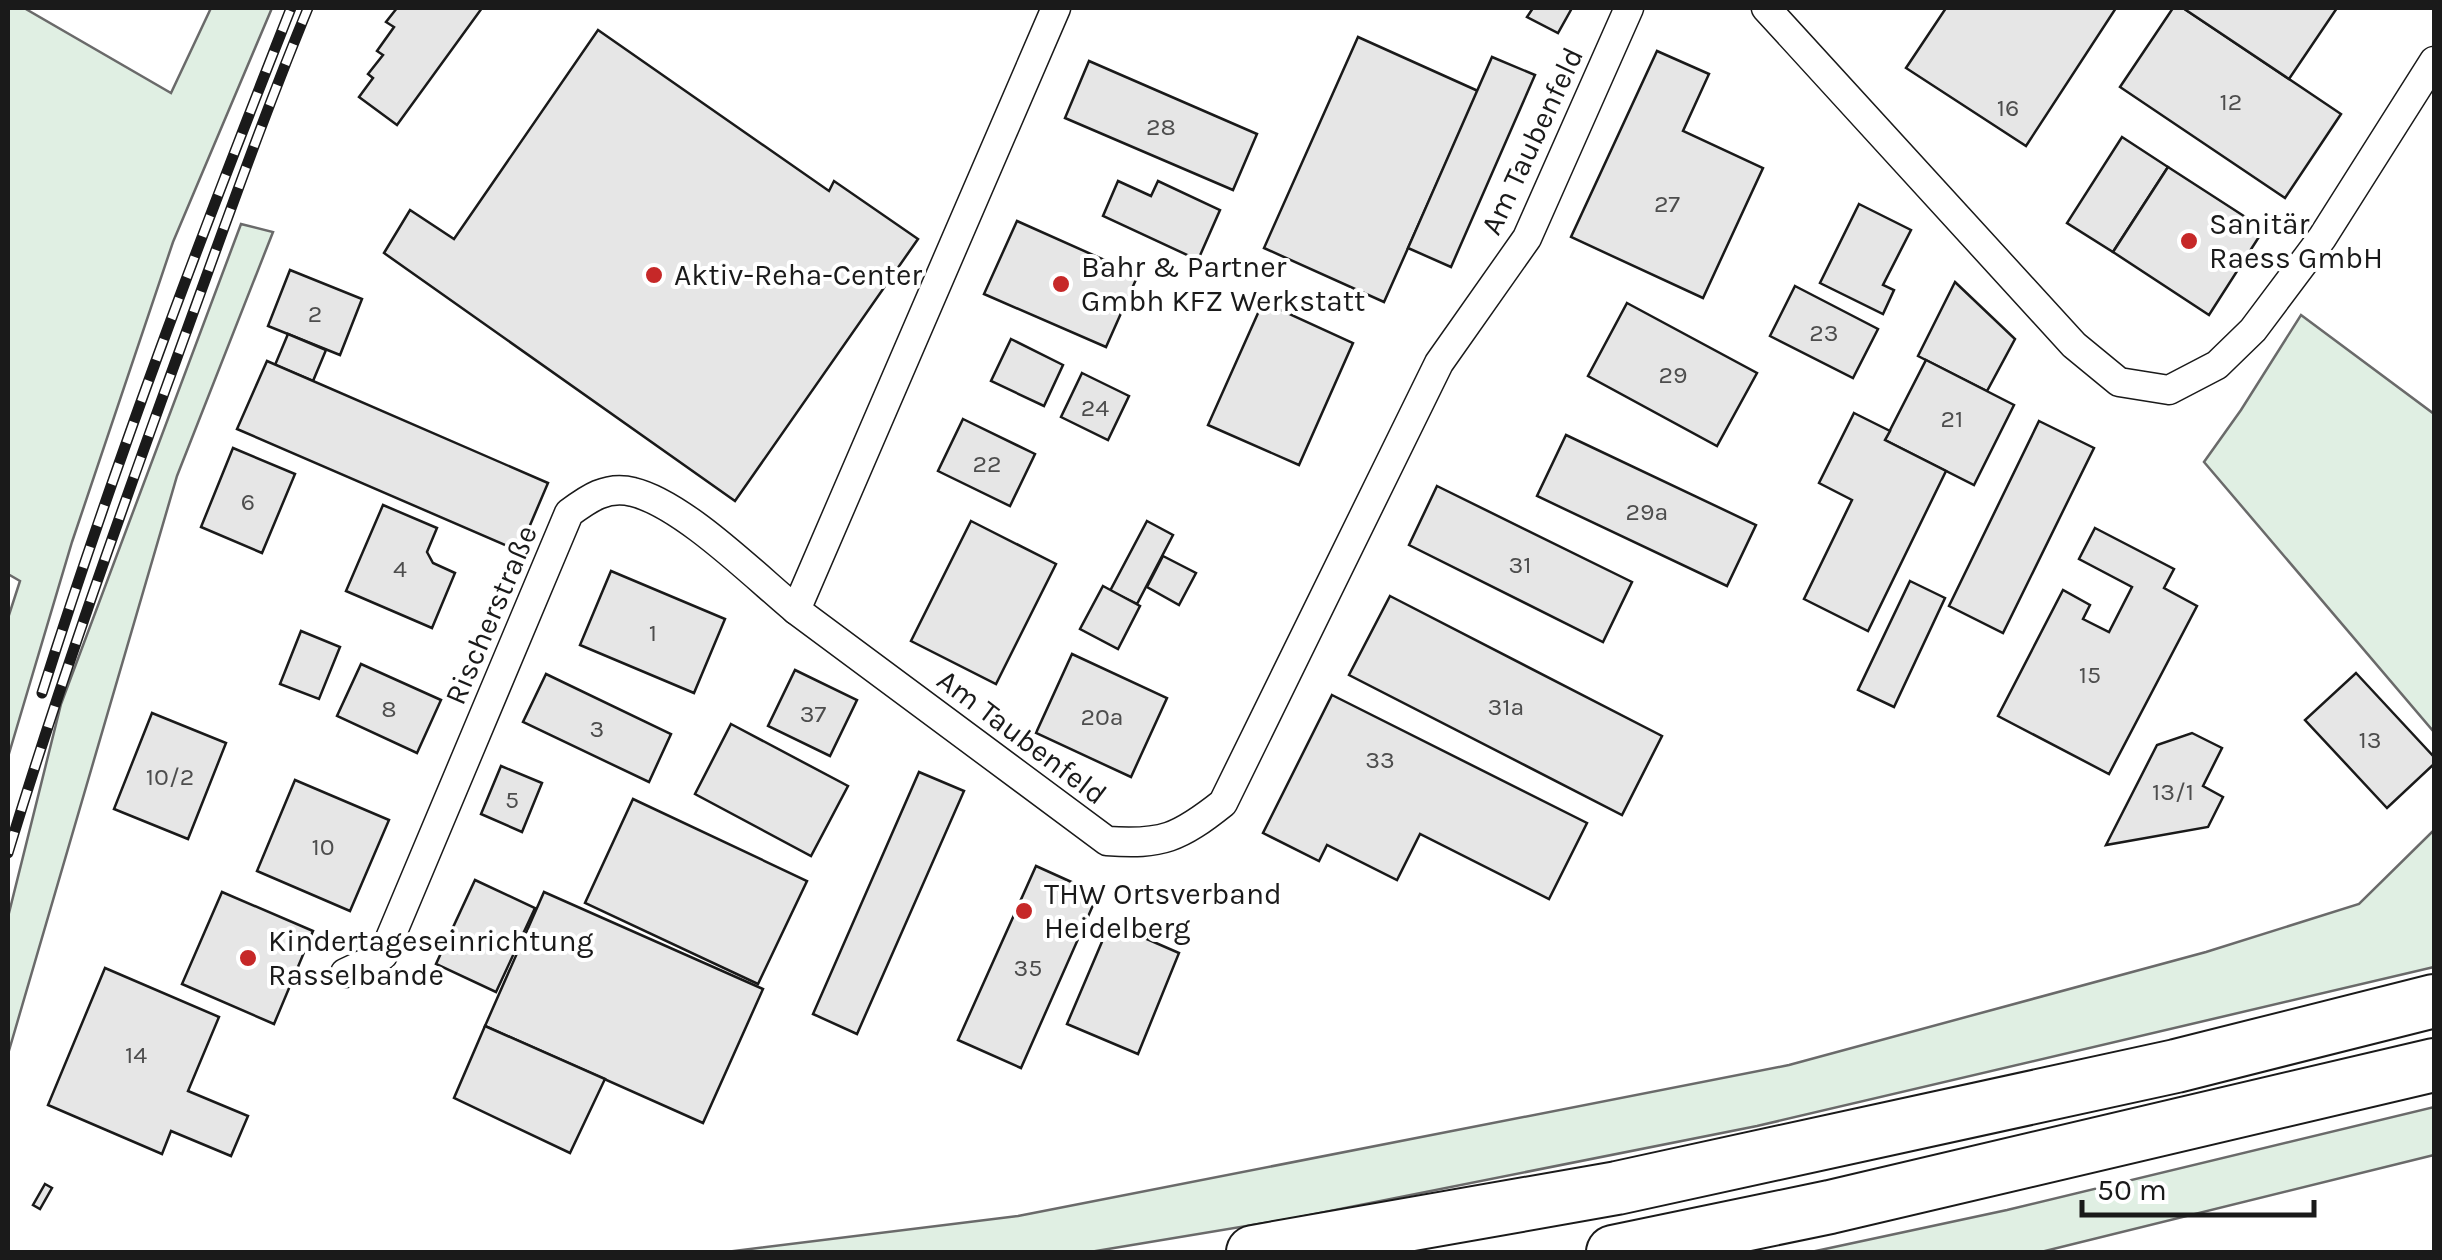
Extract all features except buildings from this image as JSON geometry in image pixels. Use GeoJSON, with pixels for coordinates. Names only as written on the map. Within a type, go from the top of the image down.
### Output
{"type":"FeatureCollection","features":[{"type":"Feature","properties":{"kind":"highway"},"geometry":{"type":"LineString","coordinates":[[1254,1252],[1635,1184],[2176,1066],[2434,1002]]}},
{"type":"Feature","properties":{"kind":"highway"},"geometry":{"type":"LineString","coordinates":[[1613,1252],[1848,1203],[2434,1064]]}},
{"type":"Feature","properties":{"kind":"street"},"geometry":{"type":"LineString","coordinates":[[796,610],[1056,8]]}},
{"type":"Feature","properties":{"kind":"street","name":"Am Taubenfeld"},"geometry":{"type":"LineString","coordinates":[[796,610],[1107,841],[1148,844],[1192,828],[1222,804],[1438,362],[1527,238],[1629,8]]}},
{"type":"Feature","properties":{"kind":"street"},"geometry":{"type":"LineString","coordinates":[[1766,8],[2074,346],[2120,382],[2169,390],[2217,366],[2253,330],[2322,238],[2434,61]]}},
{"type":"Feature","properties":{"kind":"street","name":"Rischerstraße"},"geometry":{"type":"LineString","coordinates":[[346,973],[382,955],[569,513],[596,493],[631,491],[678,514],[796,610]]}},
{"type":"Feature","properties":{"kind":"green space"},"geometry":{"type":"Polygon","coordinates":[[[8,8],[24,8],[171,93],[211,8],[272,8],[173,242],[72,542],[8,757],[8,618],[20,581],[8,574],[8,8]]]}},
{"type":"Feature","properties":{"kind":"green space"},"geometry":{"type":"Polygon","coordinates":[[[241,224],[273,232],[177,476],[8,1054],[8,917],[61,704],[241,224]]]}},
{"type":"Feature","properties":{"kind":"green space"},"geometry":{"type":"Polygon","coordinates":[[[2301,315],[2434,414],[2434,732],[2204,462],[2301,315]]]}},
{"type":"Feature","properties":{"kind":"green space"},"geometry":{"type":"Polygon","coordinates":[[[2434,830],[2434,967],[1757,1126],[1295,1218],[1090,1252],[726,1252],[1018,1216],[1789,1065],[2206,952],[2359,904],[2434,830]]]}},
{"type":"Feature","properties":{"kind":"green space"},"geometry":{"type":"Polygon","coordinates":[[[2434,1107],[2434,1155],[2041,1252],[1811,1252],[2007,1210],[2434,1107]]]}},
{"type":"Feature","properties":{"kind":"railway"},"geometry":{"type":"LineString","coordinates":[[42,693],[160,348],[291,8]]}},
{"type":"Feature","properties":{"kind":"railway"},"geometry":{"type":"LineString","coordinates":[[8,853],[125,501],[308,8]]}},
{"type":"Feature","properties":{"kind":"place","name":"Sanitär Raess GmbH"},"geometry":{"type":"Point","coordinates":[2189,241]}},
{"type":"Feature","properties":{"kind":"place","name":"Aktiv-Reha-Center"},"geometry":{"type":"Point","coordinates":[654,275]}},
{"type":"Feature","properties":{"kind":"place","name":"Bahr & Partner Gmbh KFZ Werkstatt"},"geometry":{"type":"Point","coordinates":[1061,284]}},
{"type":"Feature","properties":{"kind":"place","name":"THW Ortsverband Heidelberg"},"geometry":{"type":"Point","coordinates":[1024,911]}},
{"type":"Feature","properties":{"kind":"place","name":"Kindertageseinrichtung Rasselbande"},"geometry":{"type":"Point","coordinates":[248,958]}}]}
